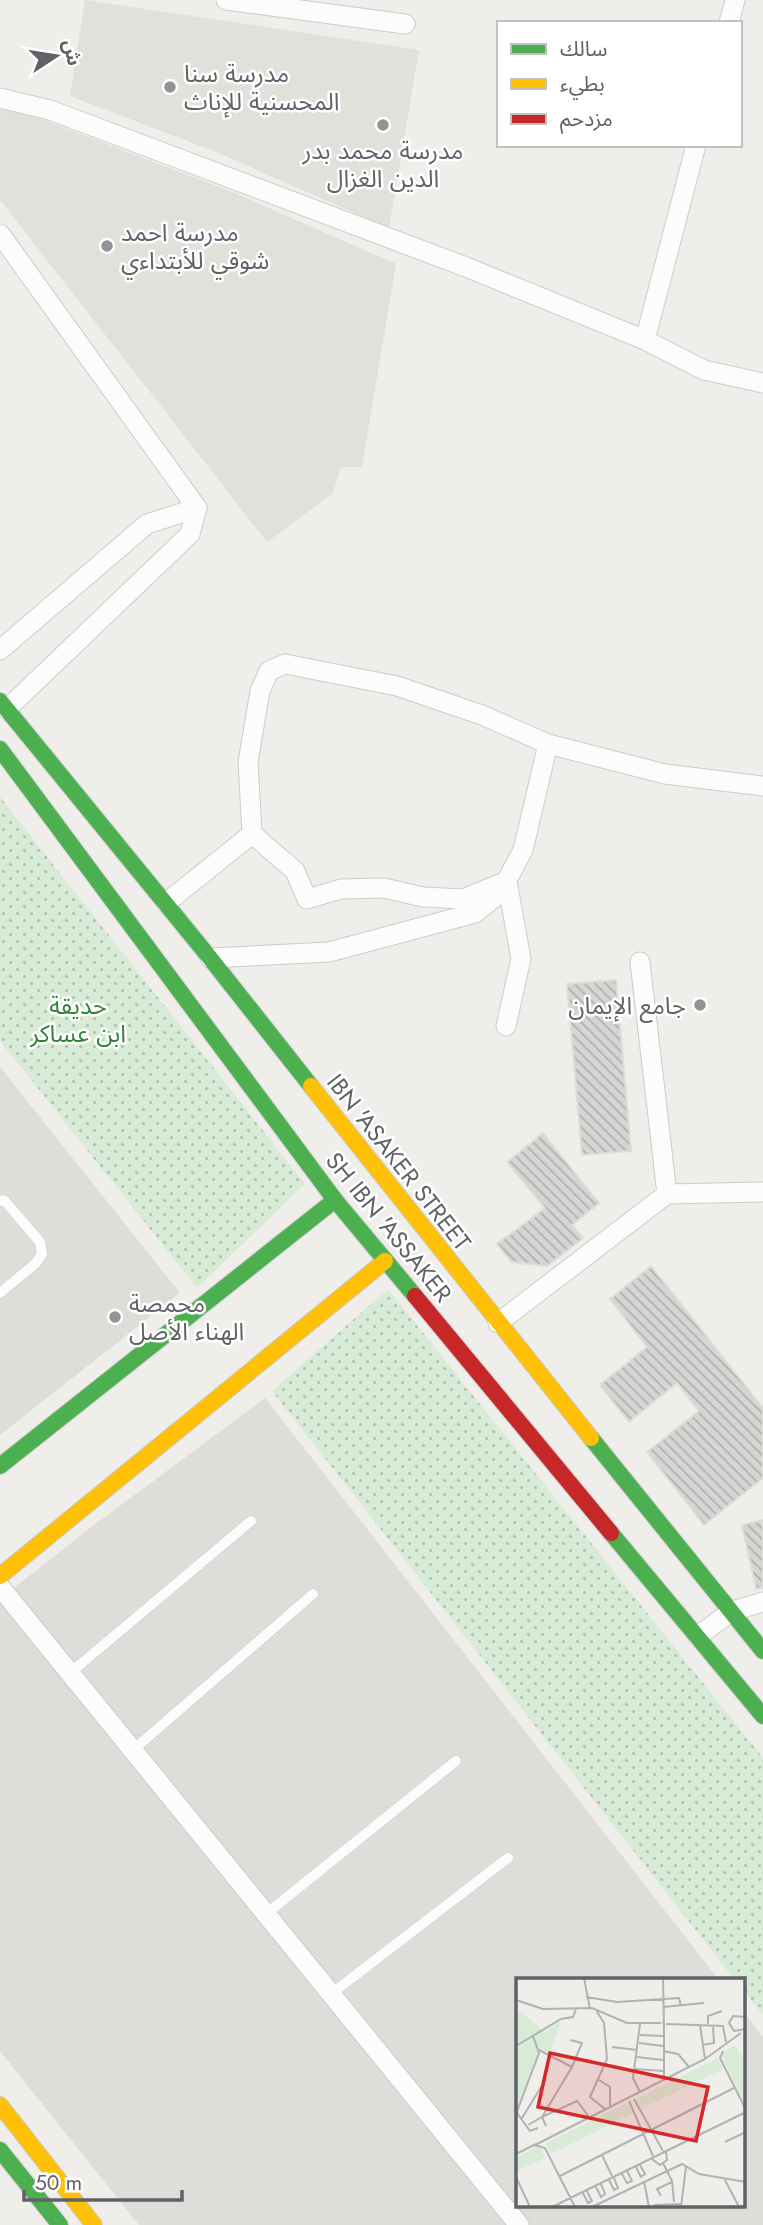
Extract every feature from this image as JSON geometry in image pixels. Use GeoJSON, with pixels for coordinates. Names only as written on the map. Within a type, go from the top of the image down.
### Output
{"type":"FeatureCollection","features":[{"type":"Feature","properties":{"kind":"main road","name":"IBN 'ASAKER STREET"},"geometry":{"type":"LineString","coordinates":[[4,705],[166,903],[498,1323],[763,1651]]}},
{"type":"Feature","properties":{"kind":"main road","name":"SH IBN 'ASSAKER"},"geometry":{"type":"LineString","coordinates":[[0,750],[335,1200],[763,1716]]}},
{"type":"Feature","properties":{"kind":"main road"},"geometry":{"type":"LineString","coordinates":[[0,1466],[335,1200]]}},
{"type":"Feature","properties":{"kind":"main road"},"geometry":{"type":"LineString","coordinates":[[0,1576],[385,1261]]}},
{"type":"Feature","properties":{"kind":"main road"},"geometry":{"type":"LineString","coordinates":[[0,2105],[94,2225]]}},
{"type":"Feature","properties":{"kind":"main road"},"geometry":{"type":"LineString","coordinates":[[0,2150],[60,2225]]}},
{"type":"Feature","properties":{"kind":"street"},"geometry":{"type":"LineString","coordinates":[[226,0],[405,24]]}},
{"type":"Feature","properties":{"kind":"street"},"geometry":{"type":"LineString","coordinates":[[730,21],[735,0]]}},
{"type":"Feature","properties":{"kind":"street"},"geometry":{"type":"LineString","coordinates":[[0,98],[63,115],[466,267],[645,340],[704,370],[763,383]]}},
{"type":"Feature","properties":{"kind":"street"},"geometry":{"type":"LineString","coordinates":[[645,340],[695,147]]}},
{"type":"Feature","properties":{"kind":"street"},"geometry":{"type":"LineString","coordinates":[[0,234],[197,508]]}},
{"type":"Feature","properties":{"kind":"street"},"geometry":{"type":"LineString","coordinates":[[4,705],[190,534],[197,508]]}},
{"type":"Feature","properties":{"kind":"street"},"geometry":{"type":"LineString","coordinates":[[0,650],[147,524],[197,508]]}},
{"type":"Feature","properties":{"kind":"street"},"geometry":{"type":"LineString","coordinates":[[507,881],[463,899],[423,897],[384,888],[341,889],[307,899],[295,871],[252,834],[248,762],[260,691],[268,671],[285,664],[397,686],[482,715],[548,744],[665,774],[763,786]]}},
{"type":"Feature","properties":{"kind":"street"},"geometry":{"type":"LineString","coordinates":[[210,958],[329,953],[475,913],[500,893],[523,850],[548,744]]}},
{"type":"Feature","properties":{"kind":"street"},"geometry":{"type":"LineString","coordinates":[[166,903],[252,834]]}},
{"type":"Feature","properties":{"kind":"street"},"geometry":{"type":"LineString","coordinates":[[506,1026],[521,959],[507,881]]}},
{"type":"Feature","properties":{"kind":"street"},"geometry":{"type":"LineString","coordinates":[[640,962],[667,1194]]}},
{"type":"Feature","properties":{"kind":"street"},"geometry":{"type":"LineString","coordinates":[[498,1323],[667,1194],[763,1192]]}},
{"type":"Feature","properties":{"kind":"street"},"geometry":{"type":"LineString","coordinates":[[0,1587],[519,2225]]}},
{"type":"Feature","properties":{"kind":"street"},"geometry":{"type":"LineString","coordinates":[[698,1636],[732,1611],[763,1602]]}},
{"type":"Feature","properties":{"kind":"lane"},"geometry":{"type":"LineString","coordinates":[[0,1201],[4,1200],[12,1206],[40,1242],[42,1254],[36,1264],[0,1293]]}},
{"type":"Feature","properties":{"kind":"lane"},"geometry":{"type":"LineString","coordinates":[[70,1673],[251,1521]]}},
{"type":"Feature","properties":{"kind":"lane"},"geometry":{"type":"LineString","coordinates":[[133,1750],[313,1594]]}},
{"type":"Feature","properties":{"kind":"lane"},"geometry":{"type":"LineString","coordinates":[[266,1914],[456,1761]]}},
{"type":"Feature","properties":{"kind":"lane"},"geometry":{"type":"LineString","coordinates":[[331,1994],[508,1858]]}},
{"type":"Feature","properties":{"kind":"shaded area"},"geometry":{"type":"Polygon","coordinates":[[[85,0],[419,50],[389,228],[216,152],[70,96],[85,0]]]}},
{"type":"Feature","properties":{"kind":"shaded area"},"geometry":{"type":"Polygon","coordinates":[[[0,109],[36,117],[235,193],[396,264],[362,467],[341,467],[333,493],[267,542],[0,200],[0,109]]]}},
{"type":"Feature","properties":{"kind":"shaded area"},"geometry":{"type":"Polygon","coordinates":[[[0,1067],[180,1293],[0,1435],[0,1067]]]}},
{"type":"Feature","properties":{"kind":"shaded area"},"geometry":{"type":"Polygon","coordinates":[[[265,1398],[717,1978],[516,1978],[516,2208],[746,2208],[746,2015],[763,2037],[763,2225],[139,2225],[0,2051],[0,1599],[86,1531],[265,1398]]]}},
{"type":"Feature","properties":{"kind":"green space","name":"حديقة ابن عساكر"},"geometry":{"type":"Polygon","coordinates":[[[0,797],[305,1184],[197,1288],[0,1041],[0,797]]]}},
{"type":"Feature","properties":{"kind":"green space"},"geometry":{"type":"Polygon","coordinates":[[[388,1289],[763,1758],[763,2015],[746,1994],[746,1978],[733,1978],[272,1391],[388,1289]]]}},
{"type":"Feature","properties":{"kind":"building"},"geometry":{"type":"Polygon","coordinates":[[[616,980],[631,1151],[582,1155],[567,984],[616,980]]]}},
{"type":"Feature","properties":{"kind":"building"},"geometry":{"type":"Polygon","coordinates":[[[543,1133],[599,1203],[572,1225],[583,1238],[547,1266],[511,1262],[497,1244],[545,1208],[507,1162],[543,1133]]]}},
{"type":"Feature","properties":{"kind":"building"},"geometry":{"type":"Polygon","coordinates":[[[651,1266],[763,1408],[763,1478],[704,1525],[647,1452],[699,1411],[677,1383],[629,1422],[600,1385],[647,1347],[610,1299],[651,1266]]]}},
{"type":"Feature","properties":{"kind":"building"},"geometry":{"type":"Polygon","coordinates":[[[763,1520],[763,1588],[756,1589],[742,1525],[763,1520]]]}},
{"type":"Feature","properties":{"kind":"traffic: fast"},"geometry":{"type":"LineString","coordinates":[[0,701],[311,1086]]}},
{"type":"Feature","properties":{"kind":"traffic: fast"},"geometry":{"type":"LineString","coordinates":[[0,749],[335,1200],[415,1296]]}},
{"type":"Feature","properties":{"kind":"traffic: fast"},"geometry":{"type":"LineString","coordinates":[[0,1466],[335,1200]]}},
{"type":"Feature","properties":{"kind":"traffic: fast"},"geometry":{"type":"LineString","coordinates":[[591,1438],[763,1651]]}},
{"type":"Feature","properties":{"kind":"traffic: fast"},"geometry":{"type":"LineString","coordinates":[[611,1533],[763,1716]]}},
{"type":"Feature","properties":{"kind":"traffic: fast"},"geometry":{"type":"LineString","coordinates":[[0,2150],[60,2225]]}},
{"type":"Feature","properties":{"kind":"traffic: slow"},"geometry":{"type":"LineString","coordinates":[[311,1086],[591,1438]]}},
{"type":"Feature","properties":{"kind":"traffic: slow"},"geometry":{"type":"LineString","coordinates":[[0,1576],[385,1261]]}},
{"type":"Feature","properties":{"kind":"traffic: slow"},"geometry":{"type":"LineString","coordinates":[[0,2105],[94,2225]]}},
{"type":"Feature","properties":{"kind":"traffic: jam"},"geometry":{"type":"LineString","coordinates":[[415,1296],[611,1533]]}},
{"type":"Feature","properties":{"kind":"place","name":"مدرسة سنا المحسنية للإناث"},"geometry":{"type":"Point","coordinates":[170,87]}},
{"type":"Feature","properties":{"kind":"place","name":"مدرسة محمد بدر الدين الغزال"},"geometry":{"type":"Point","coordinates":[383,125]}},
{"type":"Feature","properties":{"kind":"place","name":"مدرسة احمد شوقي للأبتداءي"},"geometry":{"type":"Point","coordinates":[107,246]}},
{"type":"Feature","properties":{"kind":"place","name":"جامع الإيمان"},"geometry":{"type":"Point","coordinates":[700,1005]}},
{"type":"Feature","properties":{"kind":"place","name":"محمصة الهناء الأصل"},"geometry":{"type":"Point","coordinates":[115,1317]}}]}
